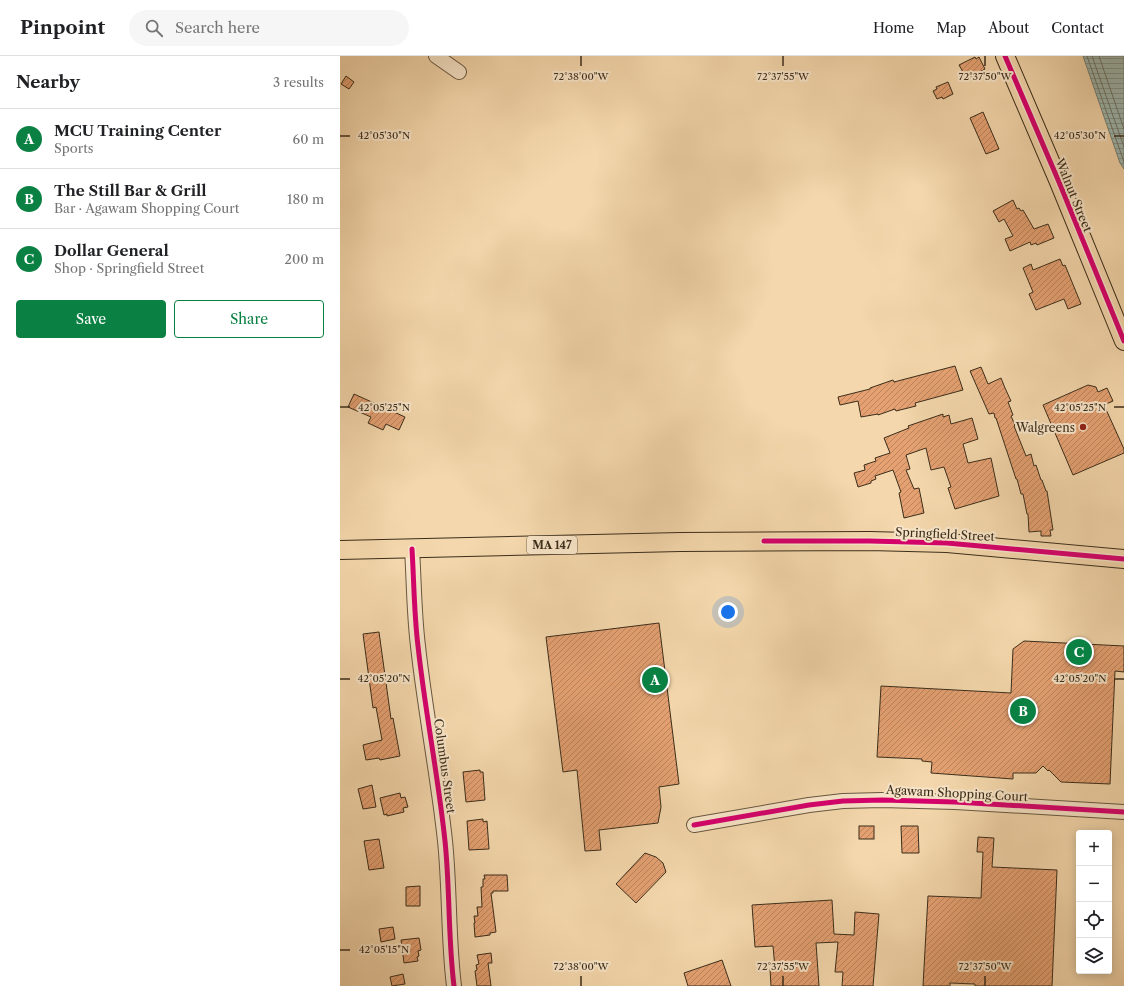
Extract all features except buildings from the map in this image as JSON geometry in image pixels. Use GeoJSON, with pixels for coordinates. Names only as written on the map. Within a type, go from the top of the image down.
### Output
{"type":"FeatureCollection","features":[{"type":"Feature","properties":{"kind":"main road","name":"Walnut Street"},"geometry":{"type":"LineString","coordinates":[[1005,56],[1059,182],[1124,341]]}},
{"type":"Feature","properties":{"kind":"main road","name":"Springfield Street"},"geometry":{"type":"LineString","coordinates":[[340,550],[680,542],[870,540],[947,543],[1124,559]]}},
{"type":"Feature","properties":{"kind":"street"},"geometry":{"type":"LineString","coordinates":[[436,56],[459,72]]}},
{"type":"Feature","properties":{"kind":"street","name":"Columbus Street"},"geometry":{"type":"LineString","coordinates":[[412,549],[418,645],[439,789],[445,843],[450,910],[451,965],[454,986]]}},
{"type":"Feature","properties":{"kind":"street","name":"Agawam Shopping Court"},"geometry":{"type":"LineString","coordinates":[[694,826],[809,805],[882,800],[954,802],[1124,812]]}},
{"type":"Feature","properties":{"kind":"water"},"geometry":{"type":"Polygon","coordinates":[[[1083,56],[1124,56],[1124,169],[1120,163],[1083,56]]]}},
{"type":"Feature","properties":{"kind":"cycle path"},"geometry":{"type":"LineString","coordinates":[[1005,56],[1059,182],[1124,341]]}},
{"type":"Feature","properties":{"kind":"cycle path"},"geometry":{"type":"LineString","coordinates":[[764,541],[947,543],[1124,559]]}},
{"type":"Feature","properties":{"kind":"cycle path"},"geometry":{"type":"LineString","coordinates":[[412,549],[418,646],[445,841],[454,986]]}},
{"type":"Feature","properties":{"kind":"cycle path"},"geometry":{"type":"LineString","coordinates":[[694,825],[809,805],[843,801],[882,800],[955,802],[1124,812]]}},
{"type":"Feature","properties":{"kind":"place","name":"Walgreens"},"geometry":{"type":"Point","coordinates":[1083,427]}},
{"type":"Feature","properties":{"kind":"place","name":"Dollar General"},"geometry":{"type":"Point","coordinates":[1079,652]}},
{"type":"Feature","properties":{"kind":"place","name":"MCU Training Center"},"geometry":{"type":"Point","coordinates":[655,680]}},
{"type":"Feature","properties":{"kind":"place","name":"The Still Bar & Grill"},"geometry":{"type":"Point","coordinates":[1023,711]}}]}
